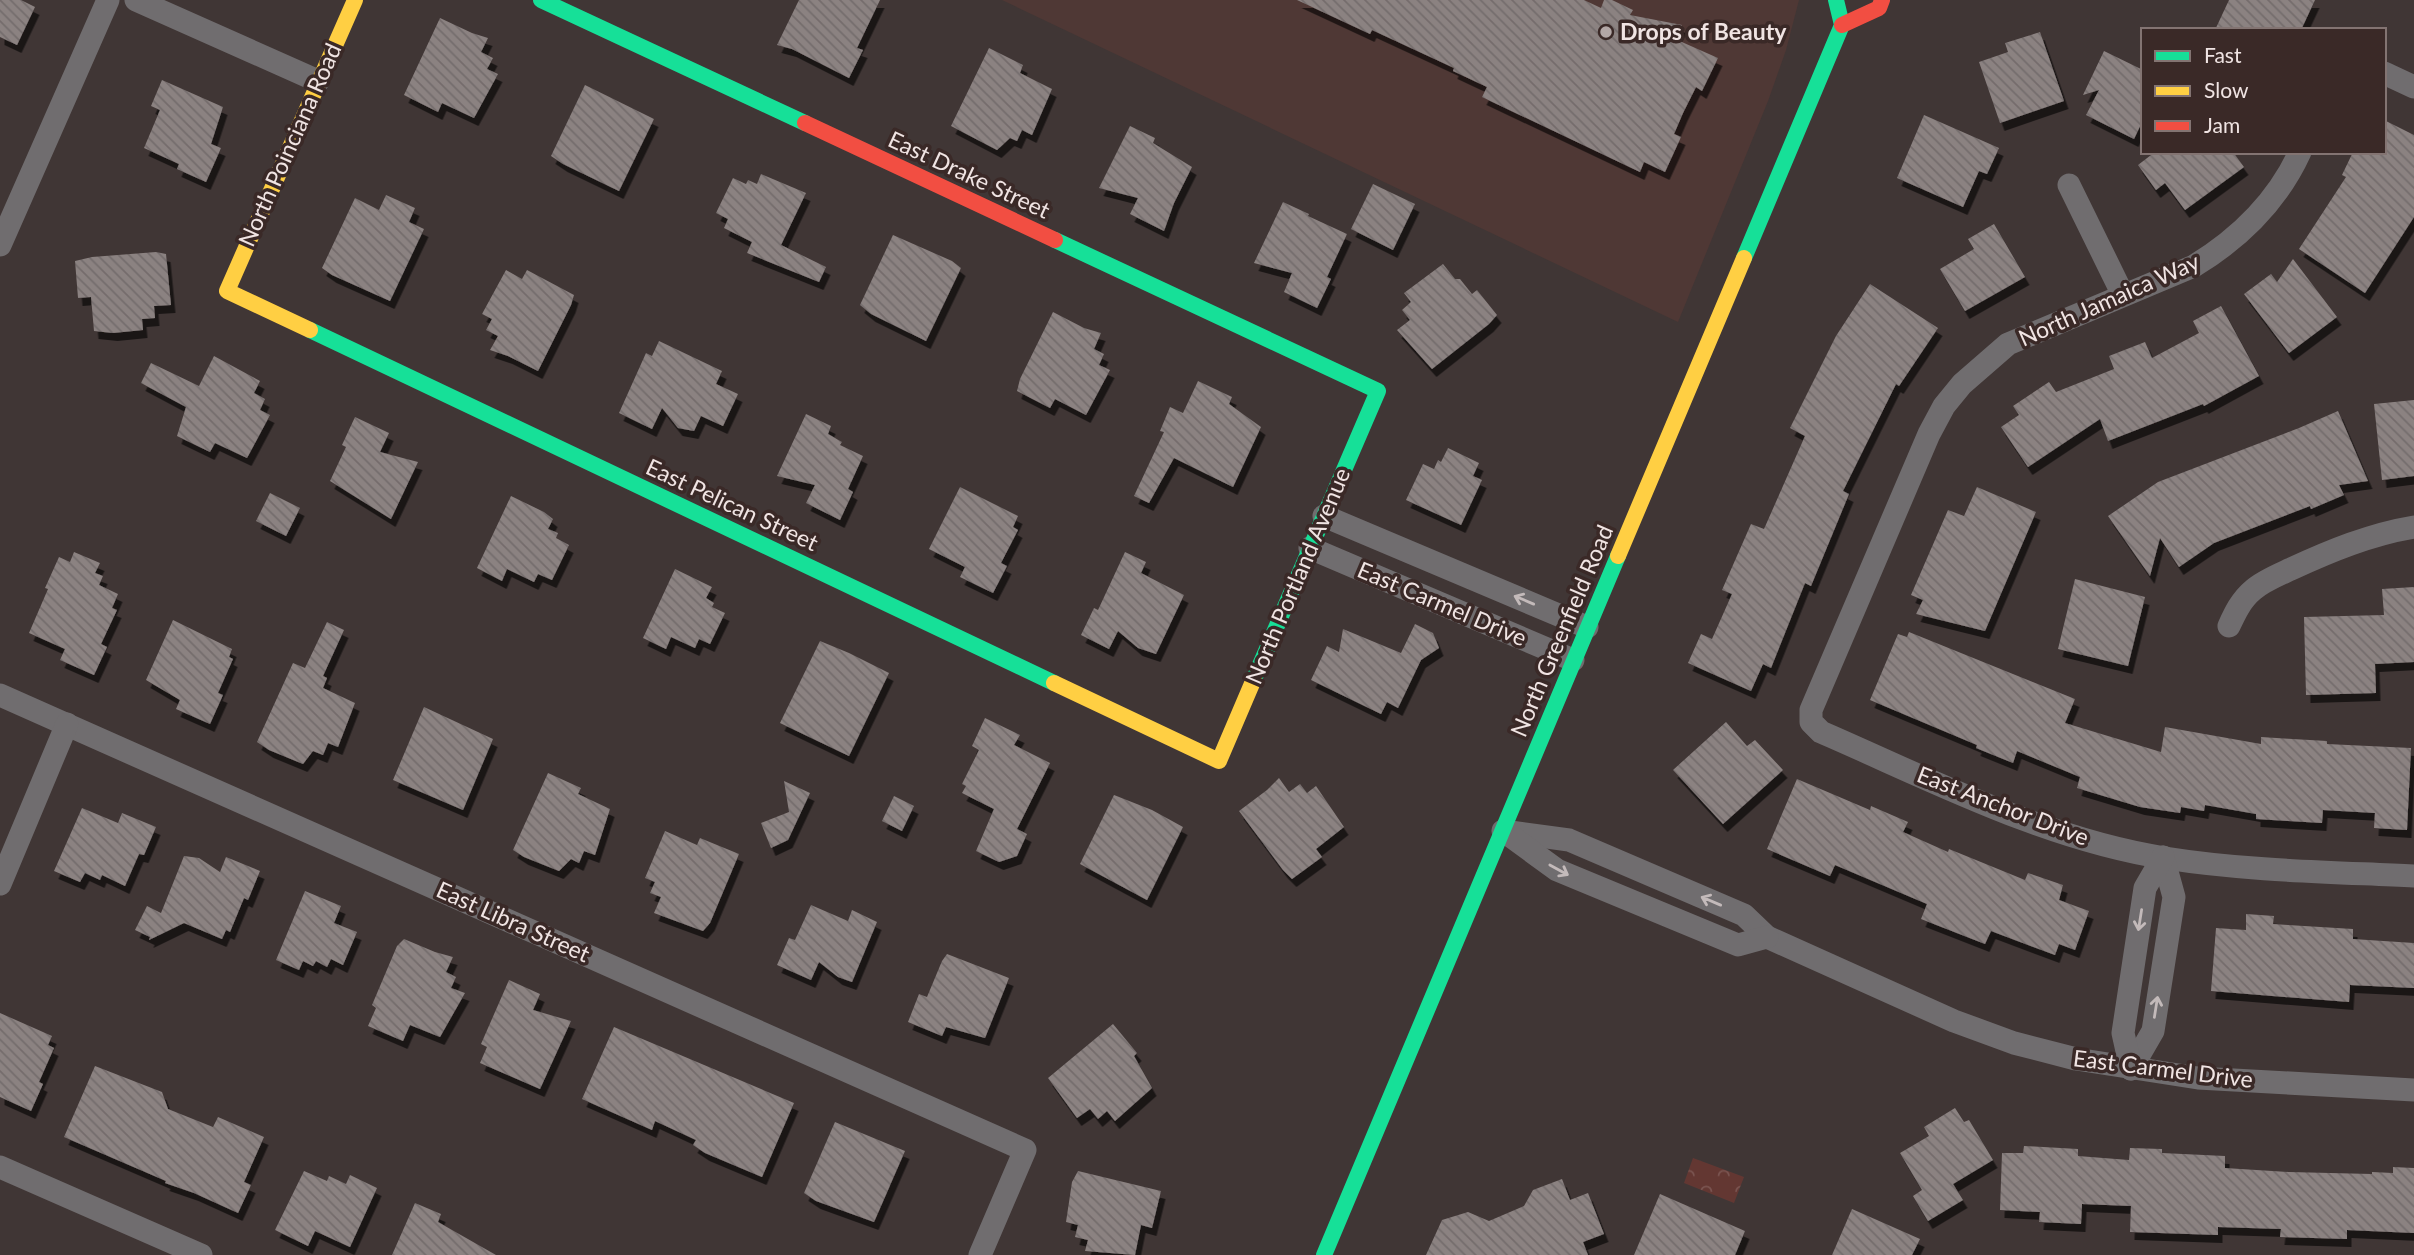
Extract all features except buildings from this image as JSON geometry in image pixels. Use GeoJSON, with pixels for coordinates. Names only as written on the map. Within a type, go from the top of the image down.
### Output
{"type":"FeatureCollection","features":[{"type":"Feature","properties":{"kind":"street"},"geometry":{"type":"LineString","coordinates":[[0,245],[108,0]]}},
{"type":"Feature","properties":{"kind":"street"},"geometry":{"type":"LineString","coordinates":[[136,0],[318,81]]}},
{"type":"Feature","properties":{"kind":"street","name":"North Poinciana Road"},"geometry":{"type":"LineString","coordinates":[[227,290],[355,0]]}},
{"type":"Feature","properties":{"kind":"street","name":"East Drake Street"},"geometry":{"type":"LineString","coordinates":[[541,0],[1378,391]]}},
{"type":"Feature","properties":{"kind":"street"},"geometry":{"type":"LineString","coordinates":[[1836,0],[1842,24],[1879,8],[1882,0]]}},
{"type":"Feature","properties":{"kind":"street","name":"North Greenfield Road"},"geometry":{"type":"LineString","coordinates":[[1324,1255],[1842,24]]}},
{"type":"Feature","properties":{"kind":"street"},"geometry":{"type":"LineString","coordinates":[[2386,74],[2414,87]]}},
{"type":"Feature","properties":{"kind":"street","name":"North Jamaica Way"},"geometry":{"type":"LineString","coordinates":[[1811,723],[1811,710],[1930,434],[1944,406],[1962,384],[2008,344],[2194,266],[2222,249],[2272,200],[2290,174],[2299,154]]}},
{"type":"Feature","properties":{"kind":"street"},"geometry":{"type":"LineString","coordinates":[[2068,185],[2123,295]]}},
{"type":"Feature","properties":{"kind":"street","name":"East Pelican Street"},"geometry":{"type":"LineString","coordinates":[[227,290],[1219,761]]}},
{"type":"Feature","properties":{"kind":"street","name":"North Portland Avenue"},"geometry":{"type":"LineString","coordinates":[[1219,761],[1378,391]]}},
{"type":"Feature","properties":{"kind":"street","name":"East Carmel Drive"},"geometry":{"type":"LineString","coordinates":[[1324,516],[1587,627]]}},
{"type":"Feature","properties":{"kind":"street"},"geometry":{"type":"LineString","coordinates":[[2229,626],[2239,605],[2254,589],[2276,576],[2349,545],[2391,531],[2414,527]]}},
{"type":"Feature","properties":{"kind":"street","name":"East Carmel Drive"},"geometry":{"type":"LineString","coordinates":[[1310,548],[1573,660]]}},
{"type":"Feature","properties":{"kind":"street","name":"East Libra Street"},"geometry":{"type":"LineString","coordinates":[[0,695],[1025,1150],[980,1255]]}},
{"type":"Feature","properties":{"kind":"street","name":"East Anchor Drive"},"geometry":{"type":"LineString","coordinates":[[1811,723],[1821,732],[2034,823],[2088,840],[2163,858],[2266,868],[2414,876]]}},
{"type":"Feature","properties":{"kind":"street"},"geometry":{"type":"LineString","coordinates":[[0,884],[67,724]]}},
{"type":"Feature","properties":{"kind":"street"},"geometry":{"type":"LineString","coordinates":[[1503,831],[1557,870],[1738,945],[1767,937]]}},
{"type":"Feature","properties":{"kind":"street","name":"East Carmel Drive"},"geometry":{"type":"LineString","coordinates":[[1503,831],[1569,840],[1744,915],[1767,937],[1954,1021],[2014,1043],[2076,1059],[2198,1078],[2414,1090]]}},
{"type":"Feature","properties":{"kind":"street"},"geometry":{"type":"LineString","coordinates":[[2131,1069],[2123,1033],[2145,888],[2163,858]]}},
{"type":"Feature","properties":{"kind":"street"},"geometry":{"type":"LineString","coordinates":[[0,1167],[201,1255]]}},
{"type":"Feature","properties":{"kind":"shaded area"},"geometry":{"type":"Polygon","coordinates":[[[1002,0],[1799,0],[1786,50],[1768,101],[1678,322],[1002,0]]]}},
{"type":"Feature","properties":{"kind":"green space"},"geometry":{"type":"Polygon","coordinates":[[[1693,1158],[1744,1177],[1734,1203],[1684,1183],[1693,1158]]]}},
{"type":"Feature","properties":{"kind":"traffic: fast"},"geometry":{"type":"LineString","coordinates":[[541,0],[805,123]]}},
{"type":"Feature","properties":{"kind":"traffic: fast"},"geometry":{"type":"LineString","coordinates":[[1744,258],[1842,25],[1836,0]]}},
{"type":"Feature","properties":{"kind":"traffic: fast"},"geometry":{"type":"LineString","coordinates":[[1055,240],[1378,391],[1254,679]]}},
{"type":"Feature","properties":{"kind":"traffic: fast"},"geometry":{"type":"LineString","coordinates":[[310,330],[1054,683]]}},
{"type":"Feature","properties":{"kind":"traffic: fast"},"geometry":{"type":"LineString","coordinates":[[1324,1255],[1618,556]]}},
{"type":"Feature","properties":{"kind":"traffic: slow"},"geometry":{"type":"LineString","coordinates":[[310,330],[227,291],[355,0]]}},
{"type":"Feature","properties":{"kind":"traffic: slow"},"geometry":{"type":"LineString","coordinates":[[1618,556],[1744,258]]}},
{"type":"Feature","properties":{"kind":"traffic: slow"},"geometry":{"type":"LineString","coordinates":[[1054,683],[1219,761],[1254,679]]}},
{"type":"Feature","properties":{"kind":"traffic: jam"},"geometry":{"type":"LineString","coordinates":[[1842,25],[1879,8],[1882,0]]}},
{"type":"Feature","properties":{"kind":"traffic: jam"},"geometry":{"type":"LineString","coordinates":[[805,123],[1055,240]]}},
{"type":"Feature","properties":{"kind":"place","name":"Drops of Beauty"},"geometry":{"type":"Point","coordinates":[1606,32]}}]}
